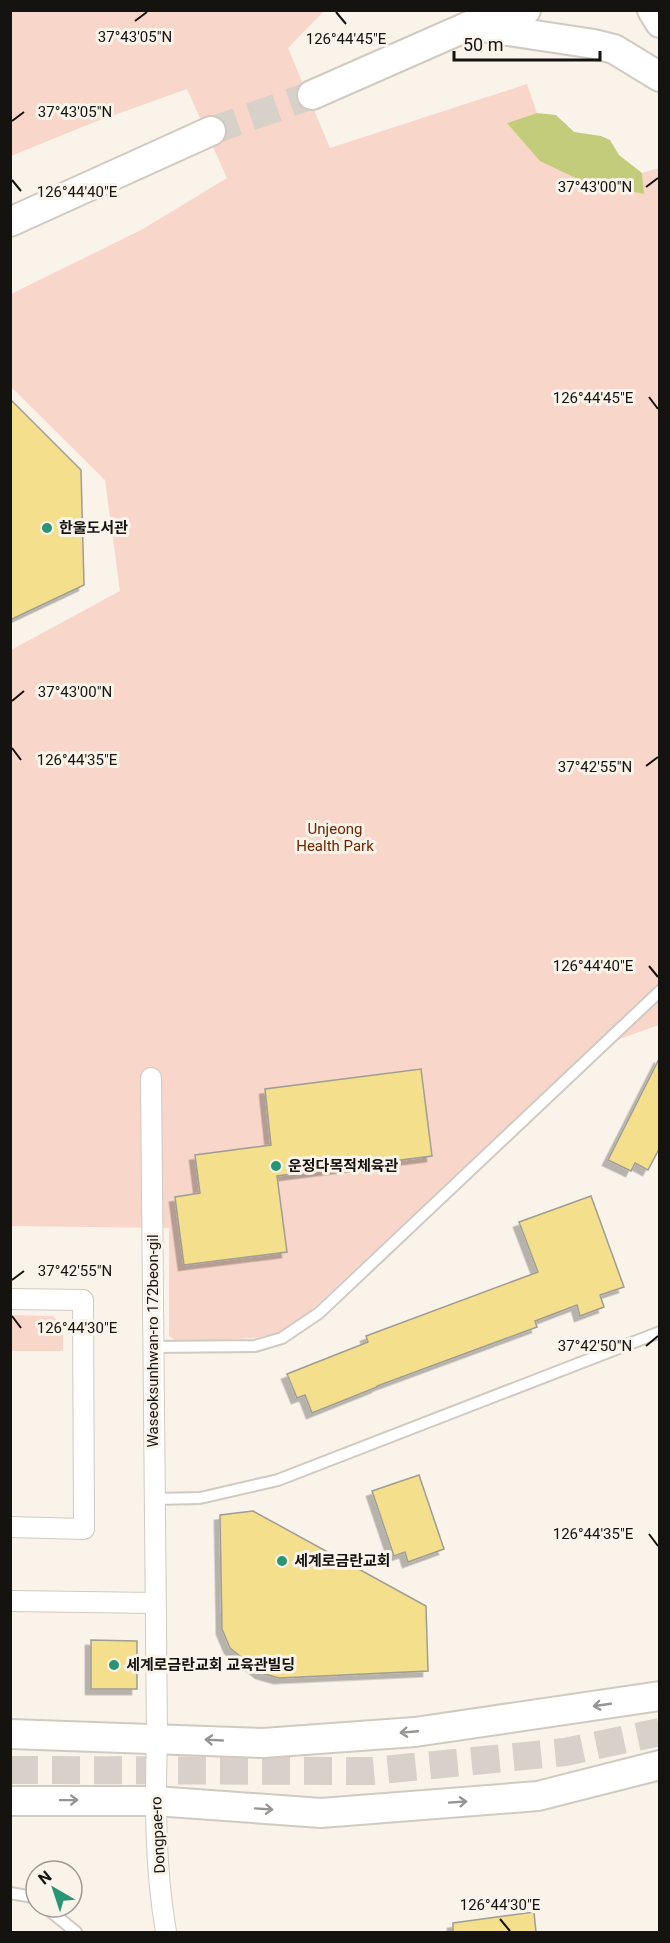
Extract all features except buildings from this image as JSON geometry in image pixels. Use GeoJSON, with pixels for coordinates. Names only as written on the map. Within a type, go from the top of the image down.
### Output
{"type":"FeatureCollection","features":[{"type":"Feature","properties":{"kind":"street"},"geometry":{"type":"LineString","coordinates":[[312,95],[478,18],[526,10]]}},
{"type":"Feature","properties":{"kind":"street"},"geometry":{"type":"LineString","coordinates":[[652,10],[660,22]]}},
{"type":"Feature","properties":{"kind":"street"},"geometry":{"type":"LineString","coordinates":[[478,18],[614,49],[660,77]]}},
{"type":"Feature","properties":{"kind":"street"},"geometry":{"type":"LineString","coordinates":[[10,222],[211,131]]}},
{"type":"Feature","properties":{"kind":"street","name":"Waseoksunhwan-ro 172beon-gil"},"geometry":{"type":"LineString","coordinates":[[151,1078],[157,1738]]}},
{"type":"Feature","properties":{"kind":"street"},"geometry":{"type":"LineString","coordinates":[[10,1299],[83,1300],[84,1528],[10,1527]]}},
{"type":"Feature","properties":{"kind":"street"},"geometry":{"type":"LineString","coordinates":[[10,1601],[155,1603]]}},
{"type":"Feature","properties":{"kind":"street"},"geometry":{"type":"LineString","coordinates":[[10,1734],[263,1743],[415,1732],[660,1696]]}},
{"type":"Feature","properties":{"kind":"street","name":"Dongpae-ro"},"geometry":{"type":"LineString","coordinates":[[157,1738],[155,1801],[161,1906],[166,1932]]}},
{"type":"Feature","properties":{"kind":"street"},"geometry":{"type":"LineString","coordinates":[[10,1801],[155,1801],[321,1813],[538,1796],[660,1765]]}},
{"type":"Feature","properties":{"kind":"lane"},"geometry":{"type":"LineString","coordinates":[[153,1347],[255,1346],[282,1338],[319,1313],[660,991]]}},
{"type":"Feature","properties":{"kind":"lane"},"geometry":{"type":"LineString","coordinates":[[154,1499],[200,1498],[278,1480],[660,1332]]}},
{"type":"Feature","properties":{"kind":"lane"},"geometry":{"type":"LineString","coordinates":[[60,1919],[76,1932]]}},
{"type":"Feature","properties":{"kind":"green space","name":"Unjeong Health Park"},"geometry":{"type":"Polygon","coordinates":[[[325,10],[288,48],[330,148],[527,84],[537,113],[507,123],[643,194],[642,173],[659,168],[659,1025],[588,1050],[303,1318],[281,1332],[255,1338],[178,1342],[169,1336],[169,1228],[11,1226],[11,650],[120,591],[105,480],[11,387],[11,294],[143,229],[227,178],[187,89],[92,123],[11,156],[11,11],[325,10]]]}},
{"type":"Feature","properties":{"kind":"green space"},"geometry":{"type":"Polygon","coordinates":[[[11,1315],[53,1316],[63,1327],[63,1351],[11,1351],[11,1315]]]}},
{"type":"Feature","properties":{"kind":"shaded area"},"geometry":{"type":"Polygon","coordinates":[[[537,113],[556,115],[574,132],[601,136],[610,140],[619,155],[642,173],[644,194],[582,181],[540,161],[507,123],[537,113]]]}},
{"type":"Feature","properties":{"kind":"tunnel"},"geometry":{"type":"LineString","coordinates":[[211,131],[312,95]]}},
{"type":"Feature","properties":{"kind":"tunnel"},"geometry":{"type":"LineString","coordinates":[[10,1770],[372,1771],[565,1752],[660,1732]]}},
{"type":"Feature","properties":{"kind":"place","name":"한울도서관"},"geometry":{"type":"Point","coordinates":[47,528]}},
{"type":"Feature","properties":{"kind":"place","name":"운정다목적체육관"},"geometry":{"type":"Point","coordinates":[276,1166]}},
{"type":"Feature","properties":{"kind":"place","name":"세계로금란교회"},"geometry":{"type":"Point","coordinates":[282,1561]}},
{"type":"Feature","properties":{"kind":"place","name":"세계로금란교회 교육관빌딩"},"geometry":{"type":"Point","coordinates":[114,1665]}}]}
